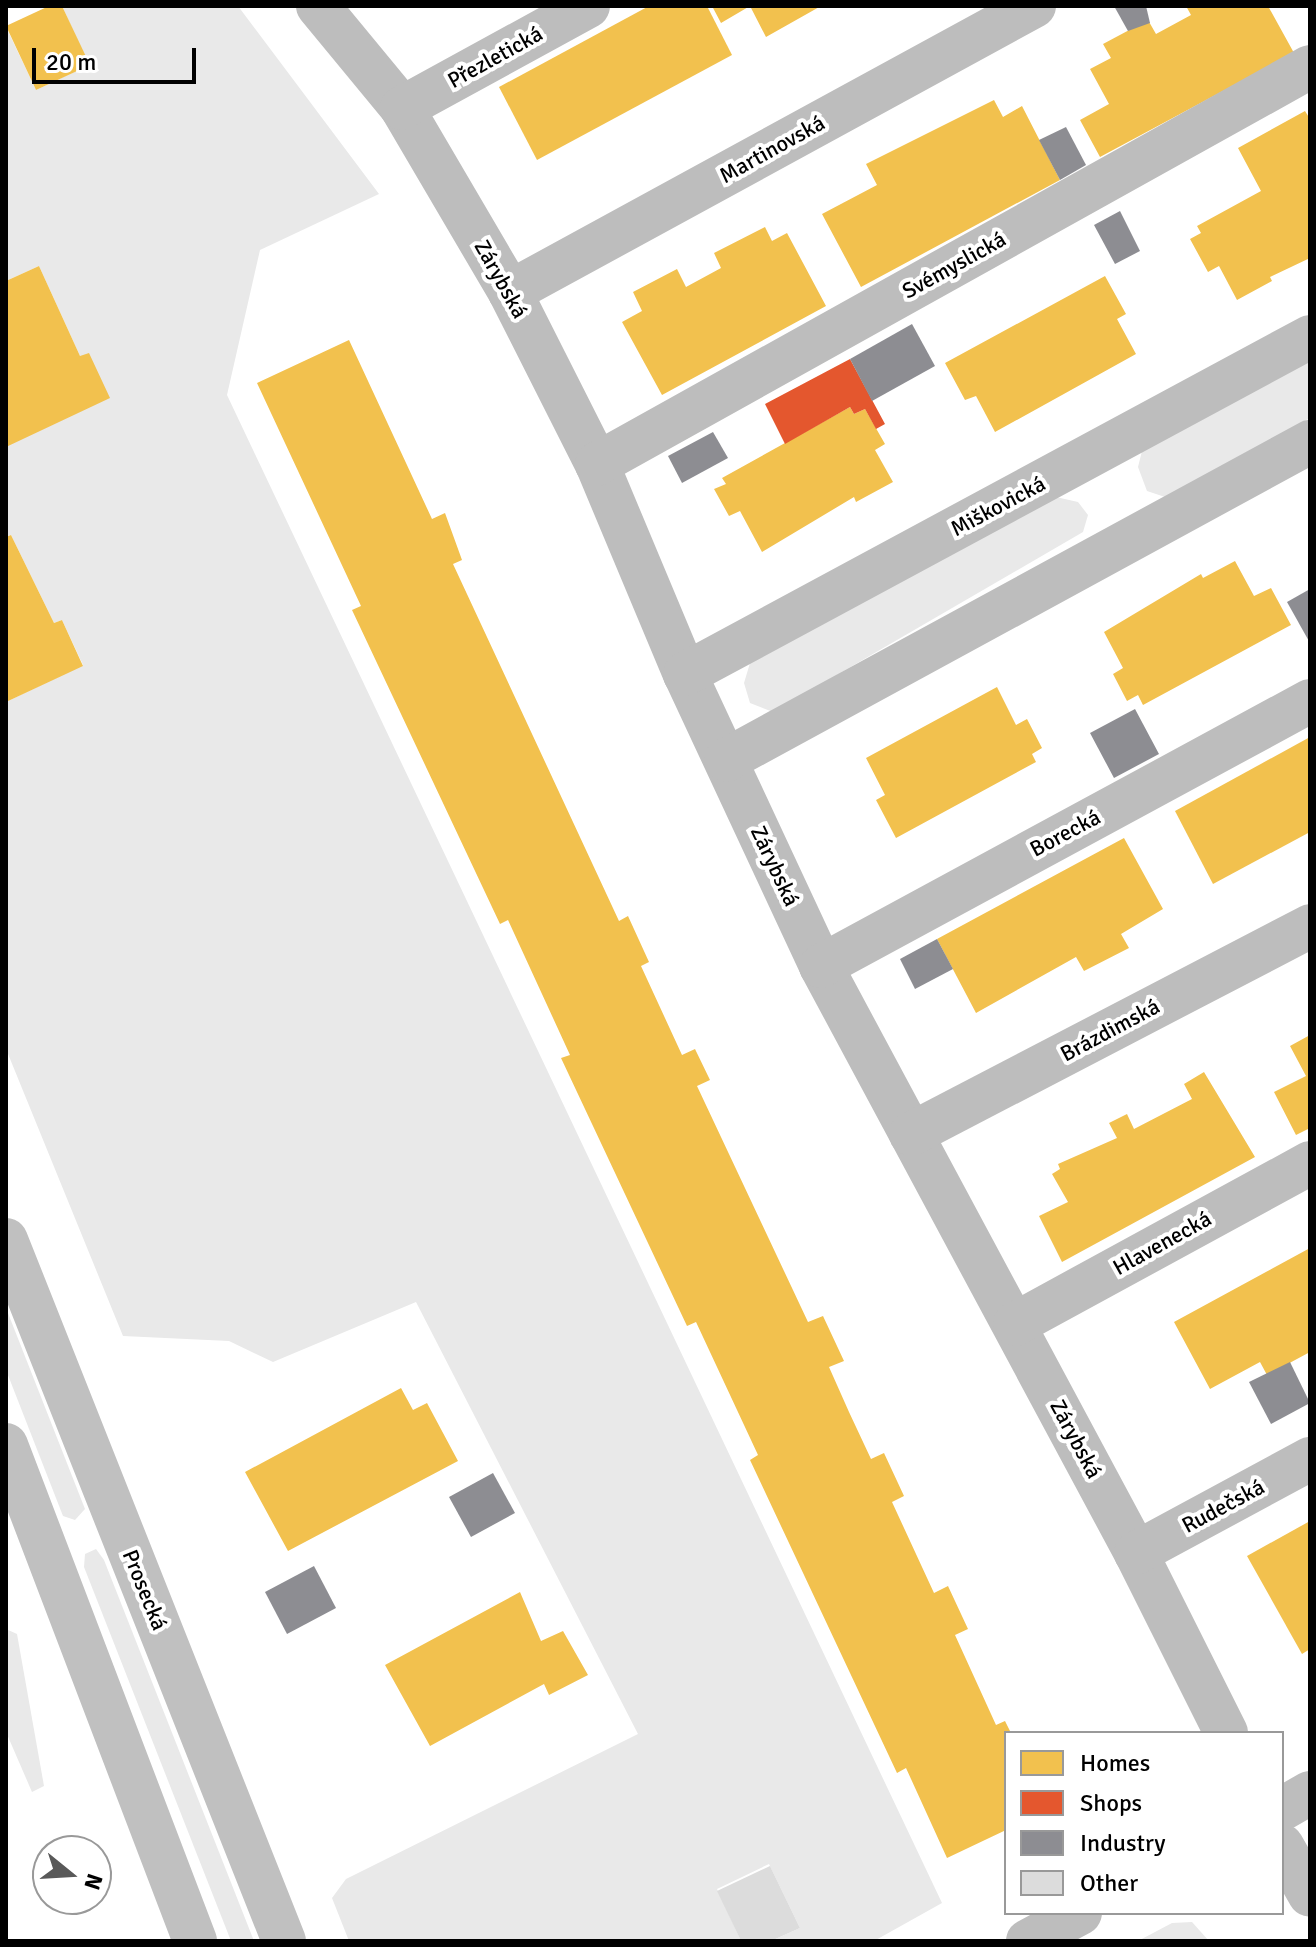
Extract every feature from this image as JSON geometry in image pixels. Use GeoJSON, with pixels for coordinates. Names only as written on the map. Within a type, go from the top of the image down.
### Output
{"type":"FeatureCollection","features":[{"type":"Feature","properties":{"kind":"main road","name":"Prosecká"},"geometry":{"type":"LineString","coordinates":[[6,1240],[284,1941]]}},
{"type":"Feature","properties":{"kind":"main road"},"geometry":{"type":"LineString","coordinates":[[6,1445],[195,1941]]}},
{"type":"Feature","properties":{"kind":"street","name":"Zárybská"},"geometry":{"type":"LineString","coordinates":[[318,6],[402,108],[510,292],[597,464],[685,674],[821,966],[1136,1553],[1225,1731]]}},
{"type":"Feature","properties":{"kind":"street","name":"Přezletická"},"geometry":{"type":"LineString","coordinates":[[402,108],[588,6]]}},
{"type":"Feature","properties":{"kind":"street","name":"Martinovská"},"geometry":{"type":"LineString","coordinates":[[510,292],[1034,6]]}},
{"type":"Feature","properties":{"kind":"street","name":"Svémyslická"},"geometry":{"type":"LineString","coordinates":[[597,464],[1310,67]]}},
{"type":"Feature","properties":{"kind":"street","name":"Miškovická"},"geometry":{"type":"LineString","coordinates":[[685,674],[1310,337]]}},
{"type":"Feature","properties":{"kind":"street"},"geometry":{"type":"LineString","coordinates":[[726,760],[1310,442]]}},
{"type":"Feature","properties":{"kind":"street","name":"Borecká"},"geometry":{"type":"LineString","coordinates":[[821,966],[1310,701]]}},
{"type":"Feature","properties":{"kind":"street","name":"Brázdimská"},"geometry":{"type":"LineString","coordinates":[[911,1134],[1310,926]]}},
{"type":"Feature","properties":{"kind":"street","name":"Hlavenecká"},"geometry":{"type":"LineString","coordinates":[[1015,1324],[1310,1163]]}},
{"type":"Feature","properties":{"kind":"street","name":"Rudečská"},"geometry":{"type":"LineString","coordinates":[[1136,1553],[1310,1459]]}},
{"type":"Feature","properties":{"kind":"street"},"geometry":{"type":"LineString","coordinates":[[1284,1808],[1310,1793]]}},
{"type":"Feature","properties":{"kind":"street"},"geometry":{"type":"LineString","coordinates":[[1284,1850],[1310,1895]]}},
{"type":"Feature","properties":{"kind":"street"},"geometry":{"type":"LineString","coordinates":[[1028,1941],[1076,1915]]}},
{"type":"Feature","properties":{"kind":"shaded area"},"geometry":{"type":"Polygon","coordinates":[[[62,6],[238,6],[379,194],[260,250],[227,395],[942,1903],[874,1941],[771,1941],[800,1928],[769,1864],[717,1889],[741,1941],[349,1941],[332,1898],[346,1879],[638,1734],[416,1302],[273,1362],[229,1341],[123,1336],[6,1049],[6,702],[83,665],[62,620],[54,623],[11,535],[6,537],[6,447],[80,356],[39,266],[6,281],[6,27],[36,90],[89,65],[62,6]]]}},
{"type":"Feature","properties":{"kind":"shaded area"},"geometry":{"type":"Polygon","coordinates":[[[1310,359],[1310,418],[1165,497],[1147,491],[1138,467],[1142,451],[1310,359]]]}},
{"type":"Feature","properties":{"kind":"shaded area"},"geometry":{"type":"Polygon","coordinates":[[[1056,497],[1078,502],[1088,515],[1083,532],[773,712],[750,703],[744,683],[750,663],[1056,497]]]}},
{"type":"Feature","properties":{"kind":"shaded area"},"geometry":{"type":"Polygon","coordinates":[[[6,1308],[85,1509],[75,1520],[63,1516],[6,1370],[6,1308]]]}},
{"type":"Feature","properties":{"kind":"shaded area"},"geometry":{"type":"Polygon","coordinates":[[[96,1549],[104,1560],[254,1941],[231,1941],[84,1567],[85,1554],[96,1549]]]}},
{"type":"Feature","properties":{"kind":"shaded area"},"geometry":{"type":"Polygon","coordinates":[[[6,1629],[17,1634],[44,1786],[32,1792],[6,1732],[6,1629]]]}},
{"type":"Feature","properties":{"kind":"shaded area"},"geometry":{"type":"Polygon","coordinates":[[[1192,1922],[1209,1941],[1138,1941],[1172,1923],[1192,1922]]]}},
{"type":"Feature","properties":{"kind":"building: Homes"},"geometry":{"type":"Polygon","coordinates":[[[49,6],[62,6],[90,65],[36,90],[6,26],[49,6]]]}},
{"type":"Feature","properties":{"kind":"building: Homes"},"geometry":{"type":"Polygon","coordinates":[[[649,6],[707,6],[732,55],[537,160],[499,87],[649,6]]]}},
{"type":"Feature","properties":{"kind":"building: Homes"},"geometry":{"type":"Polygon","coordinates":[[[712,6],[750,6],[721,23],[712,6]]]}},
{"type":"Feature","properties":{"kind":"building: Homes"},"geometry":{"type":"Polygon","coordinates":[[[750,6],[821,6],[766,37],[750,6]]]}},
{"type":"Feature","properties":{"kind":"building: Homes"},"geometry":{"type":"Polygon","coordinates":[[[1186,6],[1268,6],[1294,53],[1100,157],[1080,120],[1109,104],[1090,69],[1111,58],[1103,44],[1148,20],[1156,34],[1191,15],[1186,6]]]}},
{"type":"Feature","properties":{"kind":"building: Homes"},"geometry":{"type":"Polygon","coordinates":[[[994,100],[1003,117],[1022,106],[1060,180],[861,287],[822,214],[877,185],[866,164],[994,100]]]}},
{"type":"Feature","properties":{"kind":"building: Homes"},"geometry":{"type":"Polygon","coordinates":[[[1305,111],[1310,119],[1310,258],[1270,277],[1272,281],[1237,300],[1219,266],[1208,272],[1190,239],[1201,233],[1197,226],[1261,191],[1238,148],[1305,111]]]}},
{"type":"Feature","properties":{"kind":"building: Homes"},"geometry":{"type":"Polygon","coordinates":[[[765,227],[772,241],[787,233],[826,306],[662,395],[622,322],[642,311],[633,292],[677,269],[686,287],[721,268],[714,253],[765,227]]]}},
{"type":"Feature","properties":{"kind":"building: Homes"},"geometry":{"type":"Polygon","coordinates":[[[39,266],[80,356],[89,353],[110,398],[6,447],[6,281],[39,266]]]}},
{"type":"Feature","properties":{"kind":"building: Homes"},"geometry":{"type":"Polygon","coordinates":[[[1105,276],[1126,314],[1117,319],[1136,354],[995,432],[976,396],[965,400],[945,363],[1105,276]]]}},
{"type":"Feature","properties":{"kind":"building: Homes"},"geometry":{"type":"Polygon","coordinates":[[[349,340],[432,519],[445,513],[462,560],[453,564],[619,921],[628,916],[649,962],[641,966],[682,1055],[695,1049],[710,1080],[697,1086],[808,1322],[823,1316],[844,1361],[829,1367],[871,1459],[884,1453],[904,1496],[892,1502],[934,1593],[948,1586],[968,1629],[955,1635],[996,1725],[1005,1721],[1010,1731],[1004,1731],[1004,1831],[947,1858],[906,1768],[897,1773],[750,1460],[758,1455],[696,1322],[687,1326],[561,1058],[570,1055],[508,920],[500,924],[352,610],[361,606],[257,383],[349,340]]]}},
{"type":"Feature","properties":{"kind":"building: Homes"},"geometry":{"type":"Polygon","coordinates":[[[850,407],[854,414],[865,409],[885,444],[875,450],[893,482],[856,502],[854,497],[762,552],[740,511],[729,516],[714,489],[726,484],[722,478],[850,407]]]}},
{"type":"Feature","properties":{"kind":"building: Homes"},"geometry":{"type":"Polygon","coordinates":[[[11,535],[54,623],[62,620],[83,666],[6,702],[6,537],[11,535]]]}},
{"type":"Feature","properties":{"kind":"building: Homes"},"geometry":{"type":"Polygon","coordinates":[[[1235,561],[1254,596],[1271,588],[1291,625],[1143,705],[1138,695],[1127,701],[1113,674],[1123,668],[1104,632],[1201,574],[1203,578],[1235,561]]]}},
{"type":"Feature","properties":{"kind":"building: Homes"},"geometry":{"type":"Polygon","coordinates":[[[997,687],[1016,725],[1027,719],[1042,748],[1032,754],[1036,762],[896,838],[876,800],[885,795],[866,758],[997,687]]]}},
{"type":"Feature","properties":{"kind":"building: Homes"},"geometry":{"type":"Polygon","coordinates":[[[1310,737],[1310,832],[1213,884],[1175,811],[1310,737]]]}},
{"type":"Feature","properties":{"kind":"building: Homes"},"geometry":{"type":"Polygon","coordinates":[[[1124,838],[1163,909],[1121,934],[1129,948],[1084,971],[1076,957],[976,1013],[937,939],[1124,838]]]}},
{"type":"Feature","properties":{"kind":"building: Homes"},"geometry":{"type":"Polygon","coordinates":[[[1310,1035],[1310,1128],[1296,1135],[1274,1092],[1306,1076],[1290,1046],[1310,1035]]]}},
{"type":"Feature","properties":{"kind":"building: Homes"},"geometry":{"type":"Polygon","coordinates":[[[1204,1072],[1255,1157],[1062,1262],[1039,1216],[1068,1202],[1052,1174],[1060,1169],[1058,1164],[1117,1138],[1109,1123],[1127,1114],[1134,1129],[1192,1099],[1184,1084],[1204,1072]]]}},
{"type":"Feature","properties":{"kind":"building: Homes"},"geometry":{"type":"Polygon","coordinates":[[[1310,1248],[1310,1352],[1267,1375],[1260,1362],[1210,1389],[1174,1322],[1310,1248]]]}},
{"type":"Feature","properties":{"kind":"building: Homes"},"geometry":{"type":"Polygon","coordinates":[[[401,1388],[413,1410],[427,1403],[458,1461],[288,1551],[245,1472],[401,1388]]]}},
{"type":"Feature","properties":{"kind":"building: Homes"},"geometry":{"type":"Polygon","coordinates":[[[1310,1521],[1310,1649],[1302,1654],[1247,1556],[1310,1521]]]}},
{"type":"Feature","properties":{"kind":"building: Homes"},"geometry":{"type":"Polygon","coordinates":[[[520,1592],[541,1641],[563,1631],[588,1675],[549,1695],[544,1684],[430,1746],[385,1665],[520,1592]]]}},
{"type":"Feature","properties":{"kind":"building: Shops"},"geometry":{"type":"Polygon","coordinates":[[[850,359],[885,424],[876,429],[865,409],[854,414],[850,407],[785,444],[765,404],[850,359]]]}},
{"type":"Feature","properties":{"kind":"building: Industry"},"geometry":{"type":"Polygon","coordinates":[[[1114,6],[1146,6],[1150,23],[1128,31],[1114,6]]]}},
{"type":"Feature","properties":{"kind":"building: Industry"},"geometry":{"type":"Polygon","coordinates":[[[1066,127],[1086,165],[1060,180],[1039,140],[1066,127]]]}},
{"type":"Feature","properties":{"kind":"building: Industry"},"geometry":{"type":"Polygon","coordinates":[[[1120,211],[1140,251],[1115,264],[1094,225],[1120,211]]]}},
{"type":"Feature","properties":{"kind":"building: Industry"},"geometry":{"type":"Polygon","coordinates":[[[912,324],[935,366],[872,401],[850,359],[912,324]]]}},
{"type":"Feature","properties":{"kind":"building: Industry"},"geometry":{"type":"Polygon","coordinates":[[[713,432],[728,458],[682,483],[668,456],[713,432]]]}},
{"type":"Feature","properties":{"kind":"building: Industry"},"geometry":{"type":"Polygon","coordinates":[[[1310,589],[1310,643],[1287,602],[1310,589]]]}},
{"type":"Feature","properties":{"kind":"building: Industry"},"geometry":{"type":"Polygon","coordinates":[[[1135,709],[1159,754],[1114,778],[1090,733],[1135,709]]]}},
{"type":"Feature","properties":{"kind":"building: Industry"},"geometry":{"type":"Polygon","coordinates":[[[937,939],[953,969],[915,989],[900,959],[937,939]]]}},
{"type":"Feature","properties":{"kind":"building: Industry"},"geometry":{"type":"Polygon","coordinates":[[[1290,1362],[1310,1403],[1271,1424],[1249,1382],[1290,1362]]]}},
{"type":"Feature","properties":{"kind":"building: Industry"},"geometry":{"type":"Polygon","coordinates":[[[493,1473],[515,1513],[471,1537],[449,1497],[493,1473]]]}},
{"type":"Feature","properties":{"kind":"building: Industry"},"geometry":{"type":"Polygon","coordinates":[[[314,1566],[336,1608],[287,1634],[265,1592],[314,1566]]]}},
{"type":"Feature","properties":{"kind":"building: Other"},"geometry":{"type":"Polygon","coordinates":[[[770,1866],[800,1928],[771,1941],[741,1941],[717,1891],[770,1866]]]}}]}
